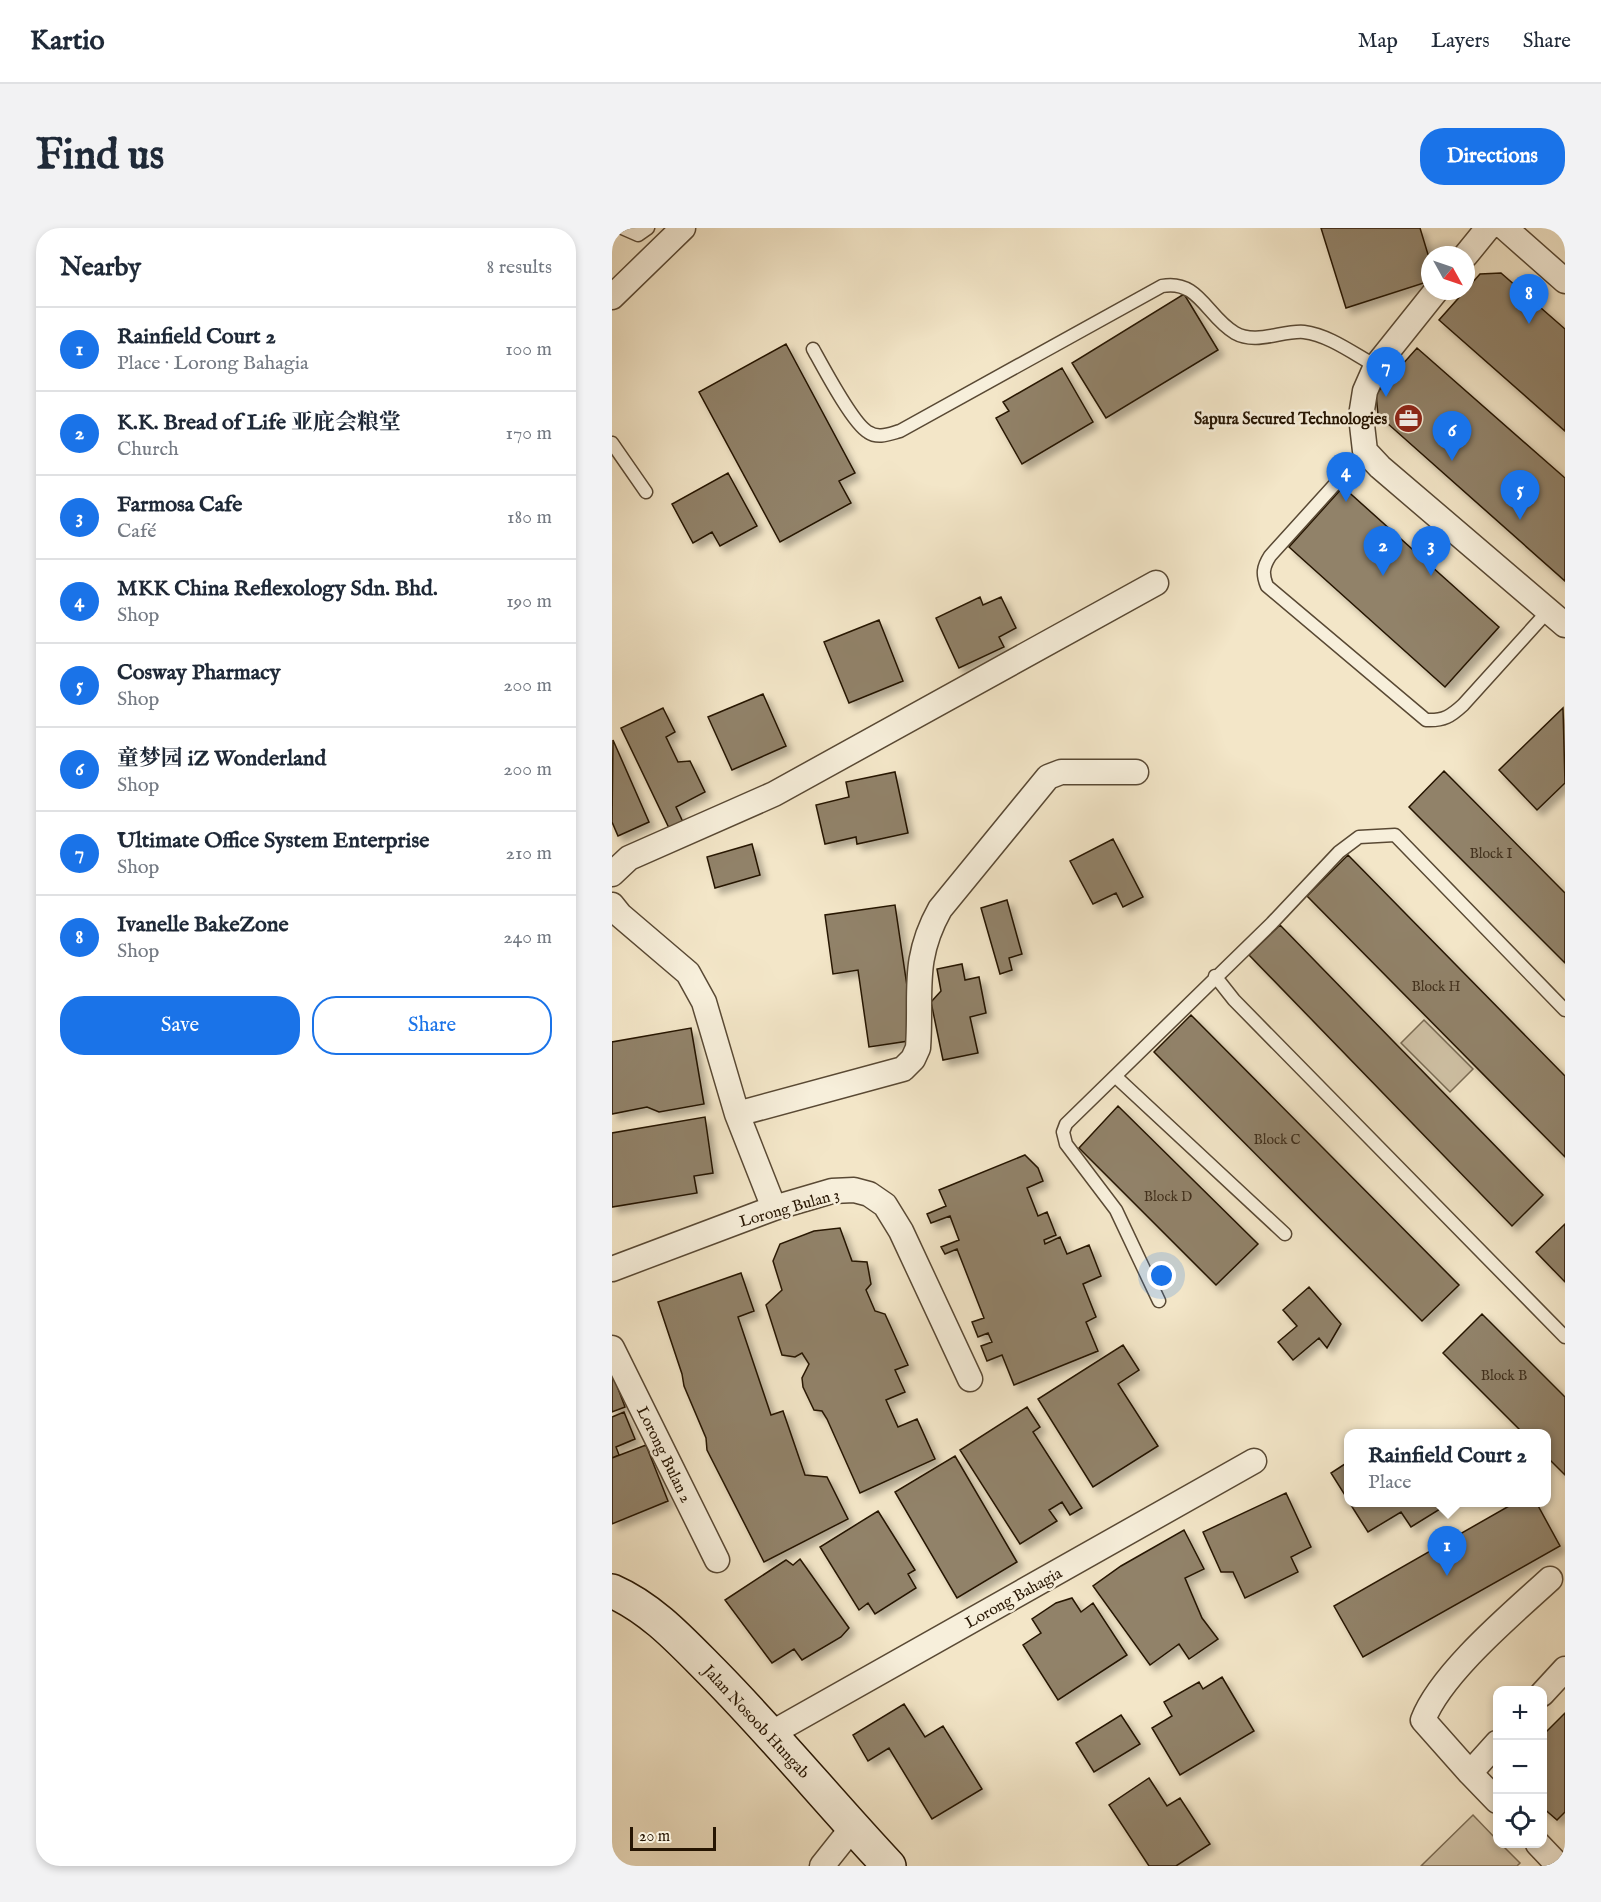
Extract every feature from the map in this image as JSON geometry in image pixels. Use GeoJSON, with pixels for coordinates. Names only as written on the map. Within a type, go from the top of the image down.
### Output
{"type":"FeatureCollection","features":[{"type":"Feature","properties":{"kind":"main road","name":"Jalan Nosoob Hungab"},"geometry":{"type":"LineString","coordinates":[[612,1591],[645,1609],[666,1627],[772,1733],[889,1866]]}},
{"type":"Feature","properties":{"kind":"street"},"geometry":{"type":"LineString","coordinates":[[612,297],[683,228]]}},
{"type":"Feature","properties":{"kind":"street"},"geometry":{"type":"LineString","coordinates":[[1473,246],[1488,228]]}},
{"type":"Feature","properties":{"kind":"street"},"geometry":{"type":"LineString","coordinates":[[1504,228],[1565,281]]}},
{"type":"Feature","properties":{"kind":"street"},"geometry":{"type":"LineString","coordinates":[[1429,300],[1376,366],[1365,391],[1361,416],[1365,451],[1380,467],[1556,618]]}},
{"type":"Feature","properties":{"kind":"street"},"geometry":{"type":"LineString","coordinates":[[612,874],[629,858],[774,794],[1156,583]]}},
{"type":"Feature","properties":{"kind":"street"},"geometry":{"type":"LineString","coordinates":[[737,1114],[903,1069],[913,1059],[918,1048],[919,961],[930,927],[940,909],[1048,777],[1061,772],[1136,772]]}},
{"type":"Feature","properties":{"kind":"street"},"geometry":{"type":"LineString","coordinates":[[612,905],[620,915],[688,973],[697,987],[704,1002],[737,1114],[774,1208]]}},
{"type":"Feature","properties":{"kind":"street","name":"Lorong Bulan 3"},"geometry":{"type":"LineString","coordinates":[[612,1269],[774,1208],[832,1191],[854,1190],[869,1194],[885,1205],[902,1231],[970,1379]]}},
{"type":"Feature","properties":{"kind":"street","name":"Lorong Bulan 2"},"geometry":{"type":"LineString","coordinates":[[612,1348],[717,1560]]}},
{"type":"Feature","properties":{"kind":"street","name":"Lorong Bahagia"},"geometry":{"type":"LineString","coordinates":[[772,1733],[1254,1461]]}},
{"type":"Feature","properties":{"kind":"street"},"geometry":{"type":"LineString","coordinates":[[1493,1797],[1423,1720],[1430,1702],[1493,1632],[1550,1579]]}},
{"type":"Feature","properties":{"kind":"street"},"geometry":{"type":"LineString","coordinates":[[1547,1689],[1565,1670]]}},
{"type":"Feature","properties":{"kind":"street"},"geometry":{"type":"LineString","coordinates":[[1470,1773],[1493,1747]]}},
{"type":"Feature","properties":{"kind":"street"},"geometry":{"type":"LineString","coordinates":[[822,1866],[853,1827]]}},
{"type":"Feature","properties":{"kind":"street"},"geometry":{"type":"LineString","coordinates":[[1542,1848],[1559,1866]]}},
{"type":"Feature","properties":{"kind":"lane"},"geometry":{"type":"LineString","coordinates":[[622,228],[643,231]]}},
{"type":"Feature","properties":{"kind":"lane"},"geometry":{"type":"LineString","coordinates":[[813,350],[858,422],[867,432],[880,436],[900,431],[1162,286],[1174,284],[1183,285],[1237,334],[1252,338],[1304,332],[1322,337],[1376,366]]}},
{"type":"Feature","properties":{"kind":"lane"},"geometry":{"type":"LineString","coordinates":[[612,444],[646,492]]}},
{"type":"Feature","properties":{"kind":"lane"},"geometry":{"type":"LineString","coordinates":[[1365,451],[1270,556],[1264,566],[1263,576],[1267,586],[1426,720],[1439,721],[1449,718],[1556,618]]}},
{"type":"Feature","properties":{"kind":"lane"},"geometry":{"type":"LineString","coordinates":[[1159,1301],[1116,1210],[1066,1144],[1062,1132],[1066,1124],[1215,976],[1272,923],[1339,852],[1359,837],[1395,835],[1565,1010]]}},
{"type":"Feature","properties":{"kind":"lane"},"geometry":{"type":"LineString","coordinates":[[1215,976],[1234,1000],[1565,1337]]}},
{"type":"Feature","properties":{"kind":"lane"},"geometry":{"type":"LineString","coordinates":[[1115,1076],[1285,1234]]}},
{"type":"Feature","properties":{"kind":"shaded area"},"geometry":{"type":"Polygon","coordinates":[[[1424,1020],[1473,1069],[1450,1092],[1401,1043],[1424,1020]]]}},
{"type":"Feature","properties":{"kind":"shaded area"},"geometry":{"type":"Polygon","coordinates":[[[1473,1815],[1493,1836],[1493,1848],[1505,1848],[1520,1863],[1517,1866],[1421,1866],[1473,1815]]]}},
{"type":"Feature","properties":{"kind":"building"},"geometry":{"type":"Polygon","coordinates":[[[1321,228],[1420,228],[1425,246],[1421,246],[1421,284],[1346,308],[1321,228]]]}},
{"type":"Feature","properties":{"kind":"building"},"geometry":{"type":"Polygon","coordinates":[[[1501,273],[1565,329],[1565,431],[1439,320],[1457,300],[1475,300],[1475,280],[1480,274],[1501,273]]]}},
{"type":"Feature","properties":{"kind":"building"},"geometry":{"type":"Polygon","coordinates":[[[1184,294],[1218,350],[1106,418],[1072,363],[1184,294]]]}},
{"type":"Feature","properties":{"kind":"building"},"geometry":{"type":"Polygon","coordinates":[[[786,344],[855,473],[839,481],[851,503],[780,542],[699,392],[786,344]]]}},
{"type":"Feature","properties":{"kind":"building"},"geometry":{"type":"Polygon","coordinates":[[[1417,348],[1565,478],[1565,581],[1378,415],[1376,394],[1417,348]]]}},
{"type":"Feature","properties":{"kind":"building"},"geometry":{"type":"Polygon","coordinates":[[[1062,368],[1093,422],[1022,464],[996,418],[1009,411],[1003,402],[1062,368]]]}},
{"type":"Feature","properties":{"kind":"building"},"geometry":{"type":"Polygon","coordinates":[[[728,473],[757,526],[720,546],[712,532],[693,543],[672,504],[728,473]]]}},
{"type":"Feature","properties":{"kind":"building"},"geometry":{"type":"Polygon","coordinates":[[[1343,487],[1499,627],[1445,687],[1289,547],[1343,487]]]}},
{"type":"Feature","properties":{"kind":"building"},"geometry":{"type":"Polygon","coordinates":[[[980,597],[983,605],[1001,597],[1016,628],[999,637],[1004,647],[959,668],[936,618],[980,597]]]}},
{"type":"Feature","properties":{"kind":"building"},"geometry":{"type":"Polygon","coordinates":[[[879,620],[903,681],[849,703],[824,642],[879,620]]]}},
{"type":"Feature","properties":{"kind":"building"},"geometry":{"type":"Polygon","coordinates":[[[763,694],[786,746],[732,770],[708,717],[763,694]]]}},
{"type":"Feature","properties":{"kind":"building"},"geometry":{"type":"Polygon","coordinates":[[[663,708],[675,732],[666,737],[678,762],[690,761],[705,792],[676,807],[683,822],[669,828],[621,728],[663,708]]]}},
{"type":"Feature","properties":{"kind":"building"},"geometry":{"type":"Polygon","coordinates":[[[1563,708],[1565,783],[1537,810],[1499,770],[1563,708]]]}},
{"type":"Feature","properties":{"kind":"building"},"geometry":{"type":"Polygon","coordinates":[[[613,740],[649,822],[618,836],[612,822],[613,740]]]}},
{"type":"Feature","properties":{"kind":"building"},"geometry":{"type":"Polygon","coordinates":[[[1444,771],[1565,893],[1565,963],[1409,807],[1444,771]]]}},
{"type":"Feature","properties":{"kind":"building"},"geometry":{"type":"Polygon","coordinates":[[[895,772],[908,833],[857,844],[856,837],[825,844],[816,805],[849,797],[846,782],[895,772]]]}},
{"type":"Feature","properties":{"kind":"building"},"geometry":{"type":"Polygon","coordinates":[[[1113,839],[1143,897],[1123,907],[1116,893],[1093,904],[1070,861],[1113,839]]]}},
{"type":"Feature","properties":{"kind":"building"},"geometry":{"type":"Polygon","coordinates":[[[752,844],[760,875],[715,888],[707,857],[752,844]]]}},
{"type":"Feature","properties":{"kind":"building"},"geometry":{"type":"Polygon","coordinates":[[[1348,855],[1565,1076],[1565,1157],[1307,896],[1348,855]]]}},
{"type":"Feature","properties":{"kind":"building"},"geometry":{"type":"Polygon","coordinates":[[[1007,900],[1022,954],[1009,958],[1012,970],[1000,974],[981,908],[1007,900]]]}},
{"type":"Feature","properties":{"kind":"building"},"geometry":{"type":"Polygon","coordinates":[[[895,905],[915,1040],[869,1047],[858,970],[833,974],[825,915],[895,905]]]}},
{"type":"Feature","properties":{"kind":"building"},"geometry":{"type":"Polygon","coordinates":[[[1280,925],[1543,1195],[1512,1226],[1249,955],[1280,925]]]}},
{"type":"Feature","properties":{"kind":"building"},"geometry":{"type":"Polygon","coordinates":[[[962,964],[965,980],[979,977],[986,1013],[970,1017],[978,1053],[943,1060],[931,1002],[941,991],[937,969],[962,964]]]}},
{"type":"Feature","properties":{"kind":"building"},"geometry":{"type":"Polygon","coordinates":[[[1191,1015],[1459,1285],[1422,1321],[1154,1052],[1191,1015]]]}},
{"type":"Feature","properties":{"kind":"building"},"geometry":{"type":"Polygon","coordinates":[[[691,1028],[704,1104],[659,1112],[647,1107],[612,1114],[612,1042],[691,1028]]]}},
{"type":"Feature","properties":{"kind":"building"},"geometry":{"type":"Polygon","coordinates":[[[1118,1106],[1258,1244],[1216,1285],[1079,1148],[1118,1106]]]}},
{"type":"Feature","properties":{"kind":"building"},"geometry":{"type":"Polygon","coordinates":[[[705,1117],[713,1173],[694,1176],[697,1193],[612,1207],[612,1133],[705,1117]]]}},
{"type":"Feature","properties":{"kind":"building"},"geometry":{"type":"Polygon","coordinates":[[[1025,1155],[1038,1168],[1043,1181],[1027,1188],[1038,1216],[1047,1212],[1056,1235],[1044,1240],[1045,1244],[1060,1237],[1067,1254],[1089,1245],[1101,1276],[1083,1284],[1096,1317],[1086,1322],[1098,1351],[1014,1385],[1002,1355],[987,1361],[981,1346],[992,1342],[988,1333],[978,1337],[972,1322],[984,1318],[957,1249],[945,1254],[941,1247],[959,1240],[950,1216],[931,1223],[927,1214],[946,1206],[939,1190],[1025,1155]]]}},
{"type":"Feature","properties":{"kind":"building"},"geometry":{"type":"Polygon","coordinates":[[[1565,1224],[1565,1282],[1536,1252],[1565,1224]]]}},
{"type":"Feature","properties":{"kind":"building"},"geometry":{"type":"Polygon","coordinates":[[[840,1228],[852,1261],[867,1262],[871,1284],[866,1290],[875,1311],[885,1314],[908,1365],[895,1370],[905,1392],[886,1400],[898,1427],[917,1419],[935,1459],[860,1493],[827,1419],[822,1411],[814,1410],[803,1387],[802,1378],[809,1364],[802,1353],[795,1357],[782,1355],[766,1305],[782,1290],[773,1261],[780,1244],[814,1231],[840,1228]]]}},
{"type":"Feature","properties":{"kind":"building"},"geometry":{"type":"Polygon","coordinates":[[[741,1273],[754,1311],[738,1317],[771,1415],[783,1411],[805,1475],[827,1477],[848,1519],[764,1562],[707,1450],[706,1438],[684,1386],[658,1302],[741,1273]]]}},
{"type":"Feature","properties":{"kind":"building"},"geometry":{"type":"Polygon","coordinates":[[[1309,1287],[1341,1324],[1327,1348],[1319,1338],[1293,1360],[1278,1342],[1297,1326],[1283,1310],[1309,1287]]]}},
{"type":"Feature","properties":{"kind":"building"},"geometry":{"type":"Polygon","coordinates":[[[1482,1314],[1565,1397],[1565,1475],[1551,1461],[1551,1429],[1519,1429],[1443,1353],[1482,1314]]]}},
{"type":"Feature","properties":{"kind":"building"},"geometry":{"type":"Polygon","coordinates":[[[1123,1345],[1139,1370],[1118,1384],[1158,1446],[1093,1487],[1038,1399],[1123,1345]]]}},
{"type":"Feature","properties":{"kind":"building"},"geometry":{"type":"Polygon","coordinates":[[[612,1376],[625,1407],[612,1412],[612,1376]]]}},
{"type":"Feature","properties":{"kind":"building"},"geometry":{"type":"Polygon","coordinates":[[[1027,1407],[1040,1427],[1033,1432],[1082,1508],[1070,1515],[1062,1502],[1049,1510],[1057,1521],[1020,1544],[960,1450],[1027,1407]]]}},
{"type":"Feature","properties":{"kind":"building"},"geometry":{"type":"Polygon","coordinates":[[[624,1412],[635,1439],[616,1447],[619,1455],[612,1458],[612,1417],[624,1412]]]}},
{"type":"Feature","properties":{"kind":"building"},"geometry":{"type":"Polygon","coordinates":[[[646,1445],[668,1501],[612,1524],[612,1458],[646,1445]]]}},
{"type":"Feature","properties":{"kind":"building"},"geometry":{"type":"Polygon","coordinates":[[[955,1456],[1017,1562],[957,1598],[895,1492],[955,1456]]]}},
{"type":"Feature","properties":{"kind":"building"},"geometry":{"type":"Polygon","coordinates":[[[1344,1465],[1344,1494],[1331,1473],[1344,1465]]]}},
{"type":"Feature","properties":{"kind":"building"},"geometry":{"type":"Polygon","coordinates":[[[1286,1493],[1311,1547],[1291,1557],[1298,1572],[1245,1598],[1233,1572],[1221,1572],[1203,1532],[1286,1493]]]}},
{"type":"Feature","properties":{"kind":"building"},"geometry":{"type":"Polygon","coordinates":[[[1352,1507],[1443,1507],[1411,1527],[1401,1512],[1368,1532],[1352,1507]]]}},
{"type":"Feature","properties":{"kind":"building"},"geometry":{"type":"Polygon","coordinates":[[[1507,1507],[1539,1507],[1560,1546],[1363,1657],[1334,1606],[1507,1507]]]}},
{"type":"Feature","properties":{"kind":"building"},"geometry":{"type":"Polygon","coordinates":[[[878,1511],[915,1570],[908,1574],[916,1588],[875,1614],[868,1603],[859,1610],[820,1547],[878,1511]]]}},
{"type":"Feature","properties":{"kind":"building"},"geometry":{"type":"Polygon","coordinates":[[[1184,1530],[1204,1569],[1185,1578],[1202,1618],[1218,1639],[1189,1659],[1179,1644],[1150,1665],[1093,1586],[1121,1566],[1184,1530]]]}},
{"type":"Feature","properties":{"kind":"building"},"geometry":{"type":"Polygon","coordinates":[[[800,1559],[849,1628],[841,1637],[802,1660],[794,1649],[772,1663],[725,1600],[786,1560],[793,1565],[800,1559]]]}},
{"type":"Feature","properties":{"kind":"building"},"geometry":{"type":"Polygon","coordinates":[[[1072,1598],[1081,1612],[1093,1603],[1127,1655],[1058,1700],[1023,1645],[1041,1633],[1032,1619],[1056,1603],[1072,1598]]]}},
{"type":"Feature","properties":{"kind":"building"},"geometry":{"type":"Polygon","coordinates":[[[1222,1677],[1254,1731],[1180,1775],[1152,1728],[1172,1716],[1164,1702],[1199,1682],[1203,1689],[1222,1677]]]}},
{"type":"Feature","properties":{"kind":"building"},"geometry":{"type":"Polygon","coordinates":[[[904,1704],[925,1737],[943,1726],[982,1789],[932,1819],[889,1748],[868,1761],[853,1735],[904,1704]]]}},
{"type":"Feature","properties":{"kind":"building"},"geometry":{"type":"Polygon","coordinates":[[[1565,1713],[1565,1812],[1557,1820],[1547,1811],[1547,1731],[1565,1713]]]}},
{"type":"Feature","properties":{"kind":"building"},"geometry":{"type":"Polygon","coordinates":[[[1121,1715],[1140,1744],[1094,1772],[1076,1743],[1121,1715]]]}},
{"type":"Feature","properties":{"kind":"building"},"geometry":{"type":"Polygon","coordinates":[[[1149,1778],[1167,1806],[1180,1798],[1210,1844],[1176,1866],[1149,1866],[1109,1805],[1149,1778]]]}},
{"type":"Feature","properties":{"kind":"place","name":"Ivanelle BakeZone"},"geometry":{"type":"Point","coordinates":[1529,324]}},
{"type":"Feature","properties":{"kind":"place","name":"Ultimate Office System Enterprise"},"geometry":{"type":"Point","coordinates":[1386,397]}},
{"type":"Feature","properties":{"kind":"place","name":"Sapura Secured Technologies"},"geometry":{"type":"Point","coordinates":[1408,418]}},
{"type":"Feature","properties":{"kind":"place","name":"童梦园 iZ Wonderland"},"geometry":{"type":"Point","coordinates":[1452,461]}},
{"type":"Feature","properties":{"kind":"place","name":"MKK China Reflexology Sdn. Bhd."},"geometry":{"type":"Point","coordinates":[1346,502]}},
{"type":"Feature","properties":{"kind":"place","name":"Cosway Pharmacy"},"geometry":{"type":"Point","coordinates":[1520,520]}},
{"type":"Feature","properties":{"kind":"place","name":"K.K. Bread of Life 亚庇会粮堂"},"geometry":{"type":"Point","coordinates":[1383,576]}},
{"type":"Feature","properties":{"kind":"place","name":"Farmosa Cafe"},"geometry":{"type":"Point","coordinates":[1431,576]}},
{"type":"Feature","properties":{"kind":"place","name":"Rainfield Court 2"},"geometry":{"type":"Point","coordinates":[1447,1576]}}]}
